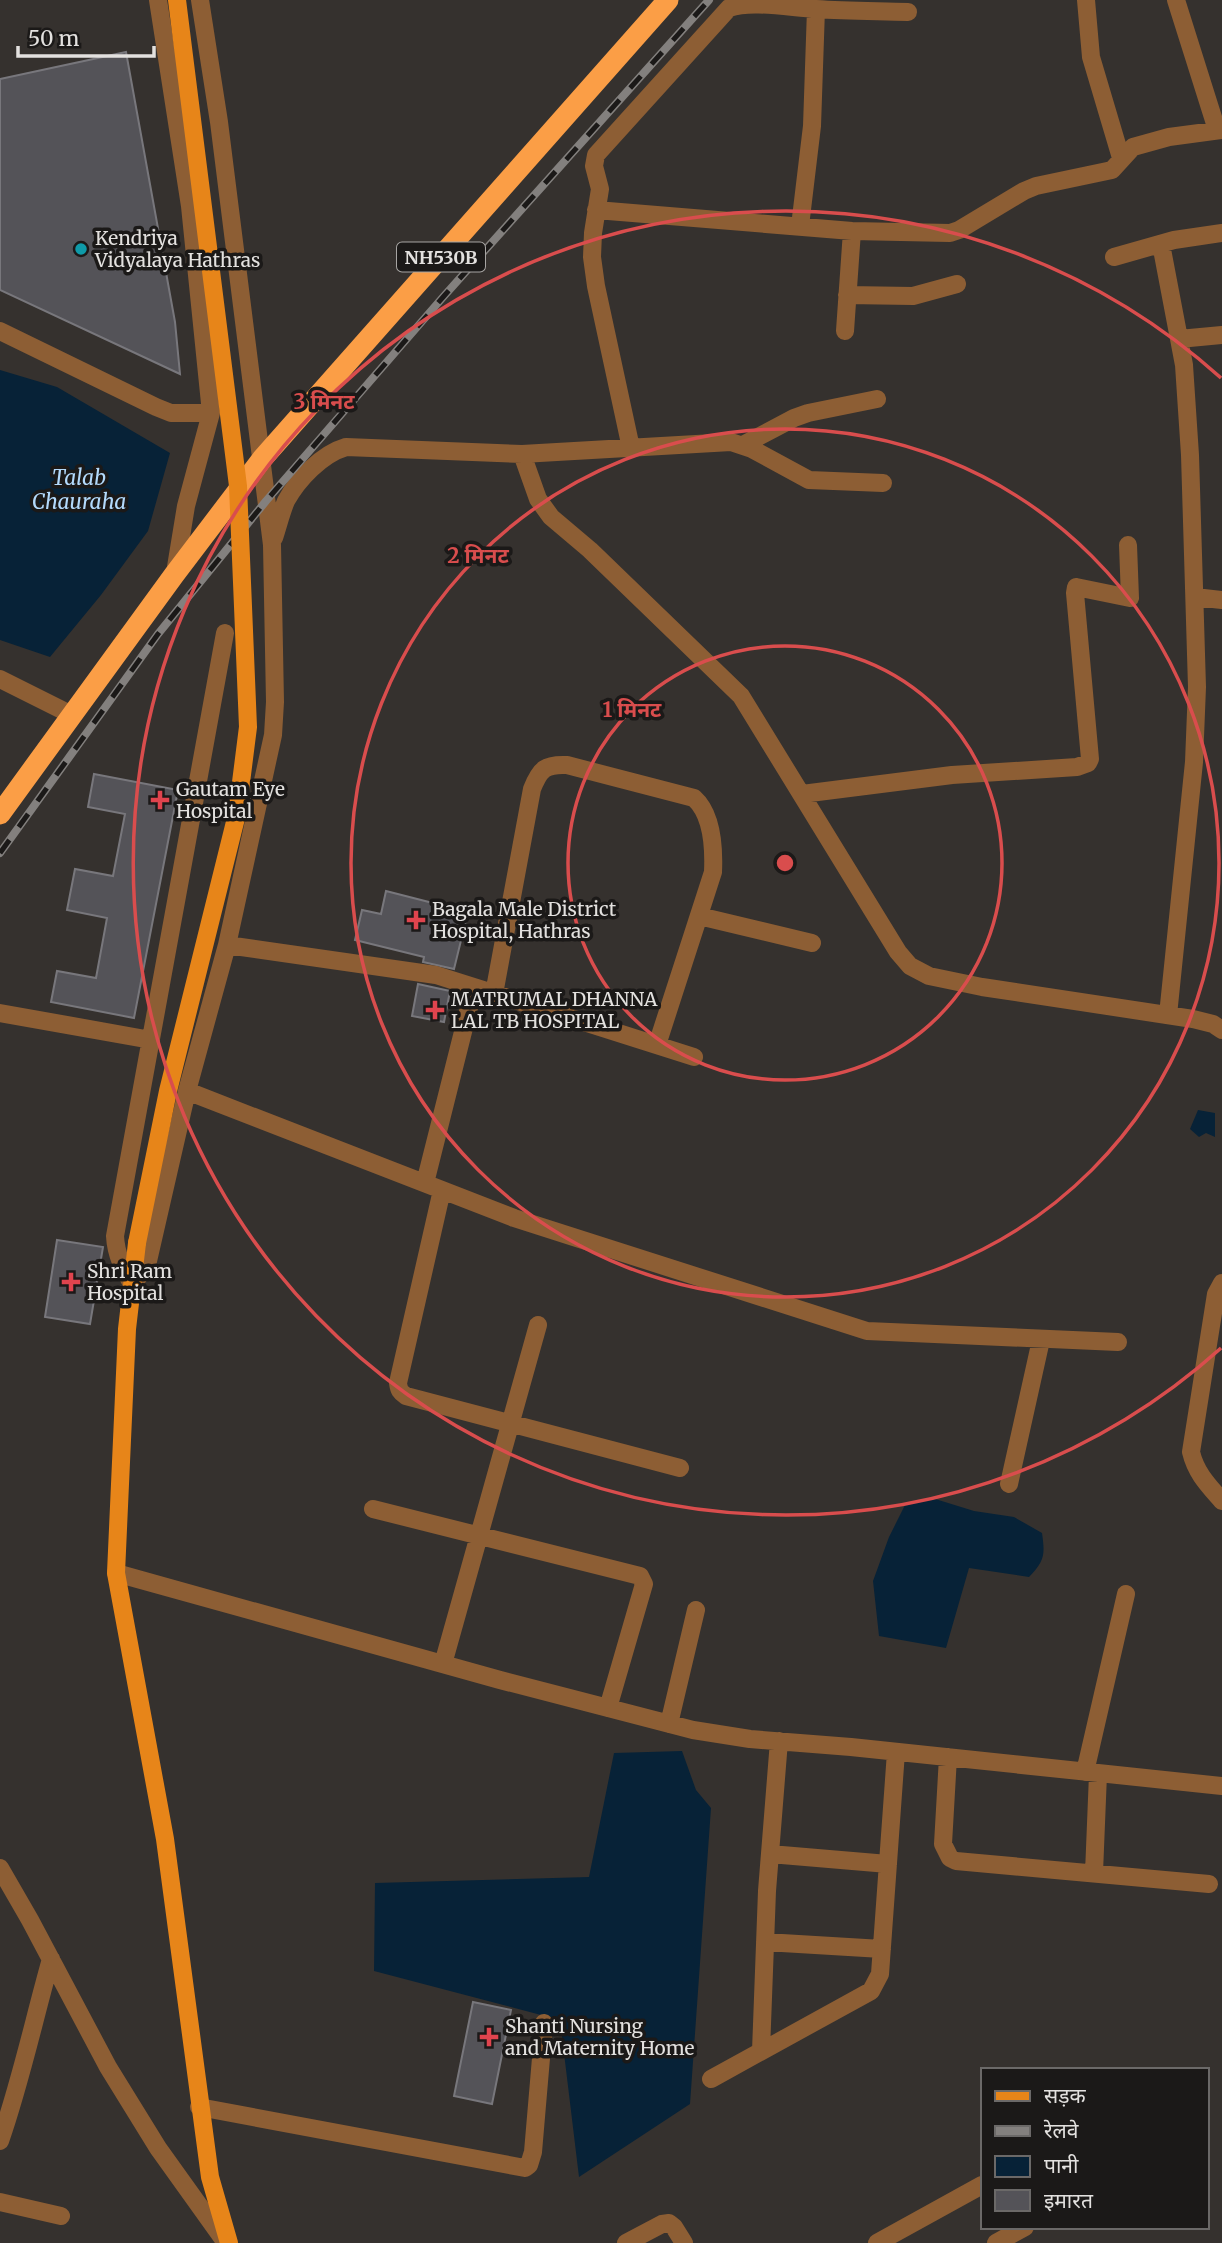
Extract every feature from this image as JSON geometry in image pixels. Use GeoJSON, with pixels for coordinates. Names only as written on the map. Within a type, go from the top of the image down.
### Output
{"type":"FeatureCollection","features":[{"type":"Feature","properties":{"kind":"highway","name":"NH530B"},"geometry":{"type":"LineString","coordinates":[[0,814],[262,459],[668,0]]}},
{"type":"Feature","properties":{"kind":"main road"},"geometry":{"type":"LineString","coordinates":[[177,0],[238,486],[248,727],[237,814],[176,1053],[137,1243],[127,1329],[116,1573],[165,1839],[210,2177],[228,2243]]}},
{"type":"Feature","properties":{"kind":"street"},"geometry":{"type":"LineString","coordinates":[[158,0],[190,206],[211,413],[186,506],[174,575]]}},
{"type":"Feature","properties":{"kind":"street"},"geometry":{"type":"LineString","coordinates":[[200,0],[219,122],[272,545],[275,702],[273,735],[227,945],[187,1091],[148,1261],[145,1269],[132,1284],[120,1263],[115,1236],[225,633]]}},
{"type":"Feature","properties":{"kind":"street"},"geometry":{"type":"LineString","coordinates":[[1086,0],[1091,58],[1121,159]]}},
{"type":"Feature","properties":{"kind":"street"},"geometry":{"type":"LineString","coordinates":[[596,211],[852,231],[950,233],[1036,186],[1112,170],[1133,146],[1169,137],[1220,130],[1176,0]]}},
{"type":"Feature","properties":{"kind":"street"},"geometry":{"type":"LineString","coordinates":[[631,447],[592,257],[600,189],[594,166],[596,155],[729,8],[761,4],[908,12]]}},
{"type":"Feature","properties":{"kind":"street"},"geometry":{"type":"LineString","coordinates":[[800,226],[812,126],[816,9]]}},
{"type":"Feature","properties":{"kind":"street"},"geometry":{"type":"LineString","coordinates":[[845,331],[852,231]]}},
{"type":"Feature","properties":{"kind":"street"},"geometry":{"type":"LineString","coordinates":[[1114,257],[1161,244],[1222,233]]}},
{"type":"Feature","properties":{"kind":"street"},"geometry":{"type":"LineString","coordinates":[[1161,244],[1184,365],[1190,455],[1197,687],[1195,762],[1168,1016]]}},
{"type":"Feature","properties":{"kind":"street"},"geometry":{"type":"LineString","coordinates":[[847,295],[913,296],[957,284]]}},
{"type":"Feature","properties":{"kind":"street"},"geometry":{"type":"LineString","coordinates":[[0,331],[171,413],[211,413]]}},
{"type":"Feature","properties":{"kind":"street"},"geometry":{"type":"LineString","coordinates":[[1179,339],[1222,335]]}},
{"type":"Feature","properties":{"kind":"street"},"geometry":{"type":"LineString","coordinates":[[743,444],[808,413],[877,399]]}},
{"type":"Feature","properties":{"kind":"street"},"geometry":{"type":"LineString","coordinates":[[272,545],[287,500],[307,473],[330,453],[346,447],[522,454],[731,442],[743,444],[809,480],[883,483]]}},
{"type":"Feature","properties":{"kind":"street"},"geometry":{"type":"LineString","coordinates":[[522,454],[538,499],[551,517],[590,550],[741,696],[898,952],[919,971],[929,976],[982,987],[1213,1024],[1222,1030]]}},
{"type":"Feature","properties":{"kind":"street"},"geometry":{"type":"LineString","coordinates":[[803,794],[952,775],[1077,767],[1088,762],[1090,759],[1074,593],[1076,587],[1130,598],[1128,545]]}},
{"type":"Feature","properties":{"kind":"street"},"geometry":{"type":"LineString","coordinates":[[1195,597],[1222,600]]}},
{"type":"Feature","properties":{"kind":"street"},"geometry":{"type":"LineString","coordinates":[[0,679],[72,715]]}},
{"type":"Feature","properties":{"kind":"street"},"geometry":{"type":"LineString","coordinates":[[494,994],[532,789],[537,776],[546,767],[555,764],[567,765],[694,798],[706,813],[713,872],[657,1045]]}},
{"type":"Feature","properties":{"kind":"street"},"geometry":{"type":"LineString","coordinates":[[699,916],[812,943]]}},
{"type":"Feature","properties":{"kind":"street"},"geometry":{"type":"LineString","coordinates":[[227,945],[436,975],[694,1057]]}},
{"type":"Feature","properties":{"kind":"street"},"geometry":{"type":"LineString","coordinates":[[474,988],[434,1186],[398,1383],[399,1390],[406,1396],[680,1468]]}},
{"type":"Feature","properties":{"kind":"street"},"geometry":{"type":"LineString","coordinates":[[0,1013],[151,1040]]}},
{"type":"Feature","properties":{"kind":"street"},"geometry":{"type":"LineString","coordinates":[[187,1091],[514,1218],[867,1331],[1118,1342]]}},
{"type":"Feature","properties":{"kind":"street"},"geometry":{"type":"LineString","coordinates":[[1222,1283],[1214,1302],[1191,1452],[1202,1480],[1222,1501]]}},
{"type":"Feature","properties":{"kind":"street"},"geometry":{"type":"LineString","coordinates":[[443,1664],[538,1325]]}},
{"type":"Feature","properties":{"kind":"street"},"geometry":{"type":"LineString","coordinates":[[1009,1484],[1041,1340]]}},
{"type":"Feature","properties":{"kind":"street"},"geometry":{"type":"LineString","coordinates":[[373,1509],[634,1574],[643,1581],[608,1708]]}},
{"type":"Feature","properties":{"kind":"street"},"geometry":{"type":"LineString","coordinates":[[116,1573],[443,1664],[704,1732],[1222,1787]]}},
{"type":"Feature","properties":{"kind":"street"},"geometry":{"type":"LineString","coordinates":[[1094,1873],[1091,1773],[1126,1594]]}},
{"type":"Feature","properties":{"kind":"street"},"geometry":{"type":"LineString","coordinates":[[669,1724],[695,1610]]}},
{"type":"Feature","properties":{"kind":"street"},"geometry":{"type":"LineString","coordinates":[[761,2051],[770,1854],[779,1741]]}},
{"type":"Feature","properties":{"kind":"street"},"geometry":{"type":"LineString","coordinates":[[710,2079],[871,1991],[880,1975],[896,1752]]}},
{"type":"Feature","properties":{"kind":"street"},"geometry":{"type":"LineString","coordinates":[[948,1757],[943,1844],[950,1858],[956,1861],[1209,1884]]}},
{"type":"Feature","properties":{"kind":"street"},"geometry":{"type":"LineString","coordinates":[[770,1854],[888,1864]]}},
{"type":"Feature","properties":{"kind":"street"},"geometry":{"type":"LineString","coordinates":[[0,1868],[108,2067],[158,2148],[228,2243]]}},
{"type":"Feature","properties":{"kind":"street"},"geometry":{"type":"LineString","coordinates":[[765,1942],[882,1949]]}},
{"type":"Feature","properties":{"kind":"street"},"geometry":{"type":"LineString","coordinates":[[0,2141],[16,2096],[29,2036],[51,1959]]}},
{"type":"Feature","properties":{"kind":"street"},"geometry":{"type":"LineString","coordinates":[[199,2107],[525,2168],[533,2152],[544,2023]]}},
{"type":"Feature","properties":{"kind":"street"},"geometry":{"type":"LineString","coordinates":[[888,2240],[981,2186]]}},
{"type":"Feature","properties":{"kind":"street"},"geometry":{"type":"LineString","coordinates":[[0,2202],[61,2216]]}},
{"type":"Feature","properties":{"kind":"street"},"geometry":{"type":"LineString","coordinates":[[626,2243],[669,2223],[684,2243]]}},
{"type":"Feature","properties":{"kind":"street"},"geometry":{"type":"LineString","coordinates":[[996,2243],[1021,2229]]}},
{"type":"Feature","properties":{"kind":"water","name":"Talab Chauraha"},"geometry":{"type":"Polygon","coordinates":[[[0,370],[57,387],[170,453],[148,531],[101,595],[50,657],[0,640],[0,370]]]}},
{"type":"Feature","properties":{"kind":"water"},"geometry":{"type":"Polygon","coordinates":[[[1198,1110],[1215,1113],[1215,1137],[1206,1133],[1199,1137],[1190,1129],[1198,1110]]]}},
{"type":"Feature","properties":{"kind":"water"},"geometry":{"type":"Polygon","coordinates":[[[932,1498],[974,1511],[1014,1517],[1042,1533],[1043,1540],[1041,1562],[1029,1577],[969,1568],[946,1648],[879,1636],[873,1581],[889,1537],[905,1505],[932,1498]]]}},
{"type":"Feature","properties":{"kind":"water"},"geometry":{"type":"Polygon","coordinates":[[[682,1751],[696,1790],[711,1808],[690,2104],[579,2177],[560,2020],[374,1971],[375,1883],[589,1877],[614,1753],[682,1751]]]}},
{"type":"Feature","properties":{"kind":"building","name":"Kendriya Vidyalaya Hathras"},"geometry":{"type":"Polygon","coordinates":[[[126,52],[175,322],[180,374],[0,290],[0,79],[126,52]]]}},
{"type":"Feature","properties":{"kind":"building"},"geometry":{"type":"Polygon","coordinates":[[[94,774],[178,790],[134,1018],[51,1002],[57,971],[96,978],[107,918],[67,910],[75,869],[113,876],[125,814],[88,807],[94,774]]]}},
{"type":"Feature","properties":{"kind":"building"},"geometry":{"type":"Polygon","coordinates":[[[386,891],[468,912],[454,969],[423,962],[424,957],[355,940],[362,910],[381,914],[386,891]]]}},
{"type":"Feature","properties":{"kind":"building"},"geometry":{"type":"Polygon","coordinates":[[[418,984],[450,991],[444,1022],[412,1016],[418,984]]]}},
{"type":"Feature","properties":{"kind":"building"},"geometry":{"type":"Polygon","coordinates":[[[57,1240],[103,1247],[90,1324],[45,1317],[57,1240]]]}},
{"type":"Feature","properties":{"kind":"building"},"geometry":{"type":"Polygon","coordinates":[[[473,2002],[511,2010],[492,2104],[454,2096],[473,2002]]]}},
{"type":"Feature","properties":{"kind":"railway"},"geometry":{"type":"LineString","coordinates":[[0,853],[158,634],[266,501],[444,296],[709,0]]}},
{"type":"Feature","properties":{"kind":"place","name":"Kendriya Vidyalaya Hathras"},"geometry":{"type":"Point","coordinates":[81,249]}},
{"type":"Feature","properties":{"kind":"place","name":"Gautam Eye Hospital"},"geometry":{"type":"Point","coordinates":[160,800]}},
{"type":"Feature","properties":{"kind":"place","name":"Bagala Male District Hospital, Hathras"},"geometry":{"type":"Point","coordinates":[416,920]}},
{"type":"Feature","properties":{"kind":"place","name":"MATRUMAL DHANNA LAL TB HOSPITAL"},"geometry":{"type":"Point","coordinates":[435,1010]}},
{"type":"Feature","properties":{"kind":"place","name":"Shri Ram Hospital"},"geometry":{"type":"Point","coordinates":[71,1282]}},
{"type":"Feature","properties":{"kind":"place","name":"Shanti Nursing and Maternity Home"},"geometry":{"type":"Point","coordinates":[489,2037]}}]}
